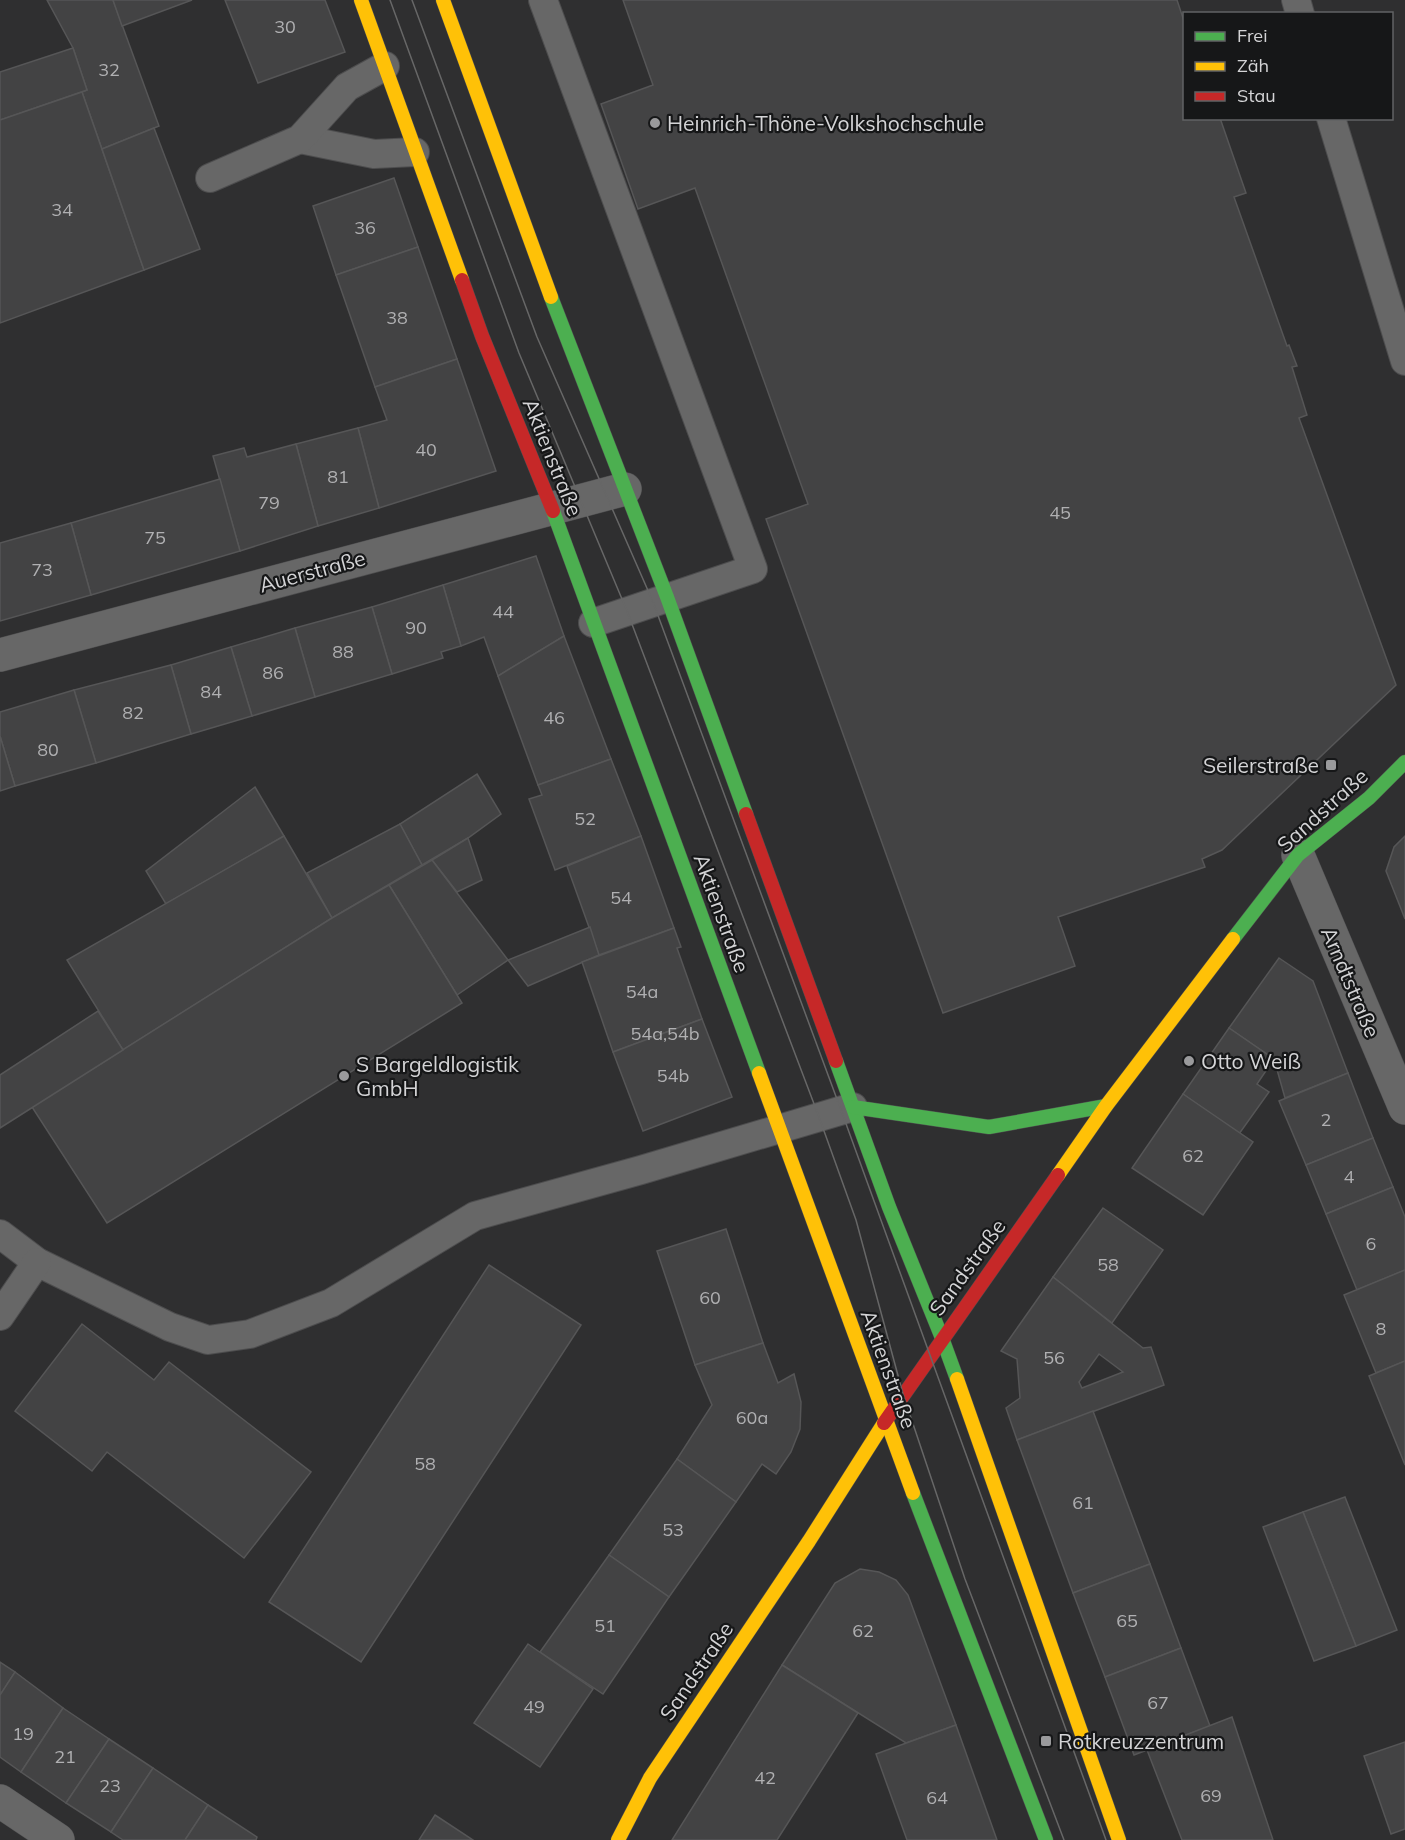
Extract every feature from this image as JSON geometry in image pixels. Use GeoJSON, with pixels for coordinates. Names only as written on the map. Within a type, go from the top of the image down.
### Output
{"type":"FeatureCollection","features":[{"type":"Feature","properties":{"kind":"main road","name":"Aktienstraße"},"geometry":{"type":"LineString","coordinates":[[361,0],[482,336],[551,507],[594,623],[885,1421],[1046,1840]]}},
{"type":"Feature","properties":{"kind":"main road"},"geometry":{"type":"LineString","coordinates":[[443,0],[566,338],[667,597],[890,1207],[942,1338],[1119,1840]]}},
{"type":"Feature","properties":{"kind":"main road","name":"Sandstraße"},"geometry":{"type":"LineString","coordinates":[[618,1840],[650,1778],[809,1541],[885,1421],[1106,1106],[1298,855],[1369,798],[1405,762]]}},
{"type":"Feature","properties":{"kind":"main road"},"geometry":{"type":"LineString","coordinates":[[853,1107],[989,1127],[1106,1106]]}},
{"type":"Feature","properties":{"kind":"street","name":"Auerstraße"},"geometry":{"type":"LineString","coordinates":[[0,655],[625,489]]}},
{"type":"Feature","properties":{"kind":"street","name":"Arndtstraße"},"geometry":{"type":"LineString","coordinates":[[1298,855],[1405,1108]]}},
{"type":"Feature","properties":{"kind":"street"},"geometry":{"type":"LineString","coordinates":[[0,1801],[58,1840]]}},
{"type":"Feature","properties":{"kind":"lane"},"geometry":{"type":"LineString","coordinates":[[543,0],[753,569],[594,623]]}},
{"type":"Feature","properties":{"kind":"lane"},"geometry":{"type":"LineString","coordinates":[[210,178],[300,139],[347,87],[385,66]]}},
{"type":"Feature","properties":{"kind":"lane"},"geometry":{"type":"LineString","coordinates":[[1332,120],[1405,361]]}},
{"type":"Feature","properties":{"kind":"lane"},"geometry":{"type":"LineString","coordinates":[[300,139],[374,154],[415,152]]}},
{"type":"Feature","properties":{"kind":"lane"},"geometry":{"type":"LineString","coordinates":[[0,1234],[37,1262],[179,1331],[208,1340],[250,1334],[331,1303],[475,1216],[853,1107]]}},
{"type":"Feature","properties":{"kind":"lane"},"geometry":{"type":"LineString","coordinates":[[0,1316],[37,1262]]}},
{"type":"Feature","properties":{"kind":"building"},"geometry":{"type":"Polygon","coordinates":[[[47,0],[113,0],[159,126],[102,149],[82,92],[87,90],[73,48],[47,0]]]}},
{"type":"Feature","properties":{"kind":"building"},"geometry":{"type":"Polygon","coordinates":[[[113,0],[192,0],[122,26],[113,0]]]}},
{"type":"Feature","properties":{"kind":"building"},"geometry":{"type":"Polygon","coordinates":[[[225,0],[325,0],[345,52],[258,83],[225,0]]]}},
{"type":"Feature","properties":{"kind":"building"},"geometry":{"type":"Polygon","coordinates":[[[623,0],[1177,0],[1183,18],[1183,120],[1221,120],[1246,193],[1234,197],[1287,346],[1289,345],[1297,366],[1292,367],[1307,415],[1299,418],[1396,685],[1222,850],[1202,859],[1205,867],[1058,917],[1075,966],[943,1013],[766,519],[808,504],[695,188],[638,209],[601,104],[653,85],[623,0]]]}},
{"type":"Feature","properties":{"kind":"building"},"geometry":{"type":"Polygon","coordinates":[[[73,48],[87,90],[0,120],[0,72],[73,48]]]}},
{"type":"Feature","properties":{"kind":"building"},"geometry":{"type":"Polygon","coordinates":[[[82,92],[144,270],[0,323],[0,120],[82,92]]]}},
{"type":"Feature","properties":{"kind":"building"},"geometry":{"type":"Polygon","coordinates":[[[154,128],[200,249],[144,270],[102,149],[154,128]]]}},
{"type":"Feature","properties":{"kind":"building"},"geometry":{"type":"Polygon","coordinates":[[[394,178],[418,247],[336,275],[313,206],[394,178]]]}},
{"type":"Feature","properties":{"kind":"building"},"geometry":{"type":"Polygon","coordinates":[[[418,247],[457,359],[375,387],[336,275],[418,247]]]}},
{"type":"Feature","properties":{"kind":"building"},"geometry":{"type":"Polygon","coordinates":[[[457,359],[496,471],[379,508],[358,428],[387,420],[375,387],[457,359]]]}},
{"type":"Feature","properties":{"kind":"building"},"geometry":{"type":"Polygon","coordinates":[[[358,428],[379,508],[318,526],[296,444],[358,428]]]}},
{"type":"Feature","properties":{"kind":"building"},"geometry":{"type":"Polygon","coordinates":[[[296,444],[318,526],[240,551],[213,456],[244,448],[247,457],[296,444]]]}},
{"type":"Feature","properties":{"kind":"building"},"geometry":{"type":"Polygon","coordinates":[[[220,479],[240,551],[91,595],[71,523],[220,479]]]}},
{"type":"Feature","properties":{"kind":"building"},"geometry":{"type":"Polygon","coordinates":[[[71,523],[91,595],[0,621],[0,543],[71,523]]]}},
{"type":"Feature","properties":{"kind":"building"},"geometry":{"type":"Polygon","coordinates":[[[536,556],[564,636],[498,676],[484,637],[461,646],[443,585],[536,556]]]}},
{"type":"Feature","properties":{"kind":"building"},"geometry":{"type":"Polygon","coordinates":[[[443,585],[461,646],[441,652],[443,658],[392,674],[372,607],[443,585]]]}},
{"type":"Feature","properties":{"kind":"building"},"geometry":{"type":"Polygon","coordinates":[[[372,607],[392,674],[315,697],[295,628],[372,607]]]}},
{"type":"Feature","properties":{"kind":"building"},"geometry":{"type":"Polygon","coordinates":[[[295,628],[315,697],[252,716],[231,647],[295,628]]]}},
{"type":"Feature","properties":{"kind":"building"},"geometry":{"type":"Polygon","coordinates":[[[564,636],[611,759],[538,785],[498,676],[564,636]]]}},
{"type":"Feature","properties":{"kind":"building"},"geometry":{"type":"Polygon","coordinates":[[[231,647],[252,716],[191,734],[171,665],[231,647]]]}},
{"type":"Feature","properties":{"kind":"building"},"geometry":{"type":"Polygon","coordinates":[[[171,665],[191,734],[96,763],[74,690],[171,665]]]}},
{"type":"Feature","properties":{"kind":"building"},"geometry":{"type":"Polygon","coordinates":[[[74,690],[96,763],[15,786],[0,736],[0,712],[74,690]]]}},
{"type":"Feature","properties":{"kind":"building"},"geometry":{"type":"Polygon","coordinates":[[[0,736],[15,786],[0,791],[0,736]]]}},
{"type":"Feature","properties":{"kind":"building"},"geometry":{"type":"Polygon","coordinates":[[[611,759],[641,836],[555,870],[529,799],[542,795],[538,785],[611,759]]]}},
{"type":"Feature","properties":{"kind":"building"},"geometry":{"type":"Polygon","coordinates":[[[477,774],[501,814],[468,838],[422,865],[400,824],[477,774]]]}},
{"type":"Feature","properties":{"kind":"building"},"geometry":{"type":"Polygon","coordinates":[[[255,787],[284,836],[166,904],[146,871],[255,787]]]}},
{"type":"Feature","properties":{"kind":"building"},"geometry":{"type":"Polygon","coordinates":[[[400,824],[422,865],[332,918],[307,873],[400,824]]]}},
{"type":"Feature","properties":{"kind":"building"},"geometry":{"type":"Polygon","coordinates":[[[284,836],[332,918],[123,1050],[67,960],[284,836]]]}},
{"type":"Feature","properties":{"kind":"building"},"geometry":{"type":"Polygon","coordinates":[[[641,836],[674,928],[599,955],[567,866],[641,836]]]}},
{"type":"Feature","properties":{"kind":"building"},"geometry":{"type":"Polygon","coordinates":[[[1405,836],[1405,919],[1386,871],[1394,847],[1405,836]]]}},
{"type":"Feature","properties":{"kind":"building"},"geometry":{"type":"Polygon","coordinates":[[[468,838],[482,880],[457,892],[432,860],[468,838]]]}},
{"type":"Feature","properties":{"kind":"building"},"geometry":{"type":"Polygon","coordinates":[[[432,860],[508,960],[457,995],[389,885],[432,860]]]}},
{"type":"Feature","properties":{"kind":"building"},"geometry":{"type":"Polygon","coordinates":[[[389,885],[462,1003],[107,1223],[32,1107],[332,918],[389,885]]]}},
{"type":"Feature","properties":{"kind":"building"},"geometry":{"type":"Polygon","coordinates":[[[590,927],[599,955],[528,986],[508,960],[590,927]]]}},
{"type":"Feature","properties":{"kind":"building"},"geometry":{"type":"Polygon","coordinates":[[[674,928],[681,947],[677,948],[702,1019],[613,1052],[582,962],[674,928]]]}},
{"type":"Feature","properties":{"kind":"building"},"geometry":{"type":"Polygon","coordinates":[[[1279,958],[1313,981],[1348,1073],[1285,1098],[1274,1059],[1229,1028],[1279,958]]]}},
{"type":"Feature","properties":{"kind":"building"},"geometry":{"type":"Polygon","coordinates":[[[98,1011],[123,1050],[0,1128],[0,1075],[98,1011]]]}},
{"type":"Feature","properties":{"kind":"building"},"geometry":{"type":"Polygon","coordinates":[[[702,1019],[732,1097],[643,1131],[613,1052],[702,1019]]]}},
{"type":"Feature","properties":{"kind":"building"},"geometry":{"type":"Polygon","coordinates":[[[1229,1028],[1274,1059],[1257,1084],[1269,1092],[1239,1134],[1183,1094],[1229,1028]]]}},
{"type":"Feature","properties":{"kind":"building"},"geometry":{"type":"Polygon","coordinates":[[[1348,1073],[1373,1138],[1306,1165],[1279,1101],[1348,1073]]]}},
{"type":"Feature","properties":{"kind":"building"},"geometry":{"type":"Polygon","coordinates":[[[1183,1094],[1253,1142],[1203,1215],[1132,1168],[1183,1094]]]}},
{"type":"Feature","properties":{"kind":"building"},"geometry":{"type":"Polygon","coordinates":[[[1373,1138],[1393,1187],[1326,1214],[1306,1165],[1373,1138]]]}},
{"type":"Feature","properties":{"kind":"building"},"geometry":{"type":"Polygon","coordinates":[[[1393,1187],[1405,1217],[1405,1270],[1357,1290],[1326,1214],[1393,1187]]]}},
{"type":"Feature","properties":{"kind":"building"},"geometry":{"type":"Polygon","coordinates":[[[1103,1208],[1163,1250],[1112,1323],[1053,1277],[1103,1208]]]}},
{"type":"Feature","properties":{"kind":"building"},"geometry":{"type":"Polygon","coordinates":[[[726,1229],[763,1343],[695,1365],[657,1251],[726,1229]]]}},
{"type":"Feature","properties":{"kind":"building"},"geometry":{"type":"Polygon","coordinates":[[[489,1265],[581,1325],[361,1662],[269,1602],[489,1265]]]}},
{"type":"Feature","properties":{"kind":"building"},"geometry":{"type":"Polygon","coordinates":[[[1405,1270],[1405,1361],[1376,1373],[1344,1295],[1405,1270]]]}},
{"type":"Feature","properties":{"kind":"building"},"geometry":{"type":"Polygon","coordinates":[[[1053,1277],[1143,1348],[1151,1347],[1164,1385],[1017,1440],[1006,1408],[1020,1398],[1017,1359],[1001,1351],[1053,1277]],[[1099,1354],[1079,1382],[1082,1388],[1123,1372],[1099,1354]]]}},
{"type":"Feature","properties":{"kind":"building"},"geometry":{"type":"Polygon","coordinates":[[[82,1324],[154,1380],[169,1362],[311,1472],[244,1558],[107,1452],[92,1471],[15,1411],[82,1324]]]}},
{"type":"Feature","properties":{"kind":"building"},"geometry":{"type":"Polygon","coordinates":[[[763,1343],[778,1383],[794,1374],[801,1402],[800,1429],[791,1452],[776,1474],[762,1464],[736,1502],[677,1459],[712,1405],[695,1365],[763,1343]]]}},
{"type":"Feature","properties":{"kind":"building"},"geometry":{"type":"Polygon","coordinates":[[[1405,1361],[1405,1465],[1369,1376],[1405,1361]]]}},
{"type":"Feature","properties":{"kind":"building"},"geometry":{"type":"Polygon","coordinates":[[[1093,1411],[1150,1564],[1073,1593],[1017,1440],[1093,1411]]]}},
{"type":"Feature","properties":{"kind":"building"},"geometry":{"type":"Polygon","coordinates":[[[677,1459],[736,1502],[669,1597],[609,1555],[677,1459]]]}},
{"type":"Feature","properties":{"kind":"building"},"geometry":{"type":"Polygon","coordinates":[[[1345,1497],[1397,1630],[1356,1646],[1303,1512],[1345,1497]]]}},
{"type":"Feature","properties":{"kind":"building"},"geometry":{"type":"Polygon","coordinates":[[[1303,1512],[1356,1646],[1314,1661],[1263,1527],[1303,1512]]]}},
{"type":"Feature","properties":{"kind":"building"},"geometry":{"type":"Polygon","coordinates":[[[609,1555],[669,1597],[603,1694],[540,1652],[609,1555]]]}},
{"type":"Feature","properties":{"kind":"building"},"geometry":{"type":"Polygon","coordinates":[[[1150,1564],[1181,1648],[1105,1677],[1073,1593],[1150,1564]]]}},
{"type":"Feature","properties":{"kind":"building"},"geometry":{"type":"Polygon","coordinates":[[[860,1569],[879,1572],[896,1580],[908,1595],[956,1725],[906,1743],[782,1665],[835,1583],[860,1569]]]}},
{"type":"Feature","properties":{"kind":"building"},"geometry":{"type":"Polygon","coordinates":[[[528,1644],[593,1689],[540,1767],[474,1723],[528,1644]]]}},
{"type":"Feature","properties":{"kind":"building"},"geometry":{"type":"Polygon","coordinates":[[[1181,1648],[1210,1726],[1134,1755],[1105,1677],[1181,1648]]]}},
{"type":"Feature","properties":{"kind":"building"},"geometry":{"type":"Polygon","coordinates":[[[0,1662],[15,1672],[0,1695],[0,1662]]]}},
{"type":"Feature","properties":{"kind":"building"},"geometry":{"type":"Polygon","coordinates":[[[782,1665],[858,1713],[777,1840],[672,1840],[782,1665]]]}},
{"type":"Feature","properties":{"kind":"building"},"geometry":{"type":"Polygon","coordinates":[[[15,1672],[63,1708],[21,1772],[0,1757],[0,1695],[15,1672]]]}},
{"type":"Feature","properties":{"kind":"building"},"geometry":{"type":"Polygon","coordinates":[[[63,1708],[109,1739],[66,1803],[21,1772],[63,1708]]]}},
{"type":"Feature","properties":{"kind":"building"},"geometry":{"type":"Polygon","coordinates":[[[1232,1717],[1273,1840],[1182,1840],[1147,1750],[1232,1717]]]}},
{"type":"Feature","properties":{"kind":"building"},"geometry":{"type":"Polygon","coordinates":[[[956,1725],[997,1840],[907,1840],[876,1754],[956,1725]]]}},
{"type":"Feature","properties":{"kind":"building"},"geometry":{"type":"Polygon","coordinates":[[[109,1739],[153,1768],[111,1832],[66,1803],[109,1739]]]}},
{"type":"Feature","properties":{"kind":"building"},"geometry":{"type":"Polygon","coordinates":[[[1405,1742],[1405,1829],[1391,1834],[1364,1756],[1405,1742]]]}},
{"type":"Feature","properties":{"kind":"building"},"geometry":{"type":"Polygon","coordinates":[[[153,1768],[208,1805],[185,1840],[123,1840],[111,1832],[153,1768]]]}},
{"type":"Feature","properties":{"kind":"building"},"geometry":{"type":"Polygon","coordinates":[[[208,1805],[257,1837],[256,1840],[185,1840],[208,1805]]]}},
{"type":"Feature","properties":{"kind":"building"},"geometry":{"type":"Polygon","coordinates":[[[435,1815],[473,1840],[419,1840],[435,1815]]]}},
{"type":"Feature","properties":{"kind":"tram line"},"geometry":{"type":"LineString","coordinates":[[390,0],[519,353],[627,611],[819,1117],[856,1220],[903,1394],[965,1579],[1064,1840]]}},
{"type":"Feature","properties":{"kind":"tram line"},"geometry":{"type":"LineString","coordinates":[[412,0],[537,337],[653,602],[841,1110],[1106,1840]]}},
{"type":"Feature","properties":{"kind":"traffic: fast"},"geometry":{"type":"LineString","coordinates":[[551,297],[667,597],[746,814]]}},
{"type":"Feature","properties":{"kind":"traffic: fast"},"geometry":{"type":"LineString","coordinates":[[553,511],[759,1073]]}},
{"type":"Feature","properties":{"kind":"traffic: fast"},"geometry":{"type":"LineString","coordinates":[[1233,939],[1298,855],[1369,798],[1405,762]]}},
{"type":"Feature","properties":{"kind":"traffic: fast"},"geometry":{"type":"LineString","coordinates":[[836,1061],[889,1207],[957,1379]]}},
{"type":"Feature","properties":{"kind":"traffic: fast"},"geometry":{"type":"LineString","coordinates":[[853,1107],[989,1127],[1106,1106]]}},
{"type":"Feature","properties":{"kind":"traffic: fast"},"geometry":{"type":"LineString","coordinates":[[913,1493],[1046,1840]]}},
{"type":"Feature","properties":{"kind":"traffic: slow"},"geometry":{"type":"LineString","coordinates":[[361,0],[462,280]]}},
{"type":"Feature","properties":{"kind":"traffic: slow"},"geometry":{"type":"LineString","coordinates":[[443,0],[551,297]]}},
{"type":"Feature","properties":{"kind":"traffic: slow"},"geometry":{"type":"LineString","coordinates":[[1058,1175],[1106,1106],[1233,939]]}},
{"type":"Feature","properties":{"kind":"traffic: slow"},"geometry":{"type":"LineString","coordinates":[[759,1073],[913,1493]]}},
{"type":"Feature","properties":{"kind":"traffic: slow"},"geometry":{"type":"LineString","coordinates":[[957,1379],[1119,1840]]}},
{"type":"Feature","properties":{"kind":"traffic: slow"},"geometry":{"type":"LineString","coordinates":[[618,1840],[650,1778],[809,1541],[884,1423]]}},
{"type":"Feature","properties":{"kind":"traffic: jam"},"geometry":{"type":"LineString","coordinates":[[462,280],[482,336],[553,511]]}},
{"type":"Feature","properties":{"kind":"traffic: jam"},"geometry":{"type":"LineString","coordinates":[[746,814],[836,1061]]}},
{"type":"Feature","properties":{"kind":"traffic: jam"},"geometry":{"type":"LineString","coordinates":[[884,1423],[1058,1175]]}},
{"type":"Feature","properties":{"kind":"place","name":"Heinrich-Thöne-Volkshochschule"},"geometry":{"type":"Point","coordinates":[655,123]}},
{"type":"Feature","properties":{"kind":"place","name":"Seilerstraße"},"geometry":{"type":"Point","coordinates":[1331,765]}},
{"type":"Feature","properties":{"kind":"place","name":"Otto Weiß"},"geometry":{"type":"Point","coordinates":[1189,1061]}},
{"type":"Feature","properties":{"kind":"place","name":"S Bargeldlogistik GmbH"},"geometry":{"type":"Point","coordinates":[344,1076]}},
{"type":"Feature","properties":{"kind":"place","name":"Rotkreuzzentrum"},"geometry":{"type":"Point","coordinates":[1046,1741]}}]}
